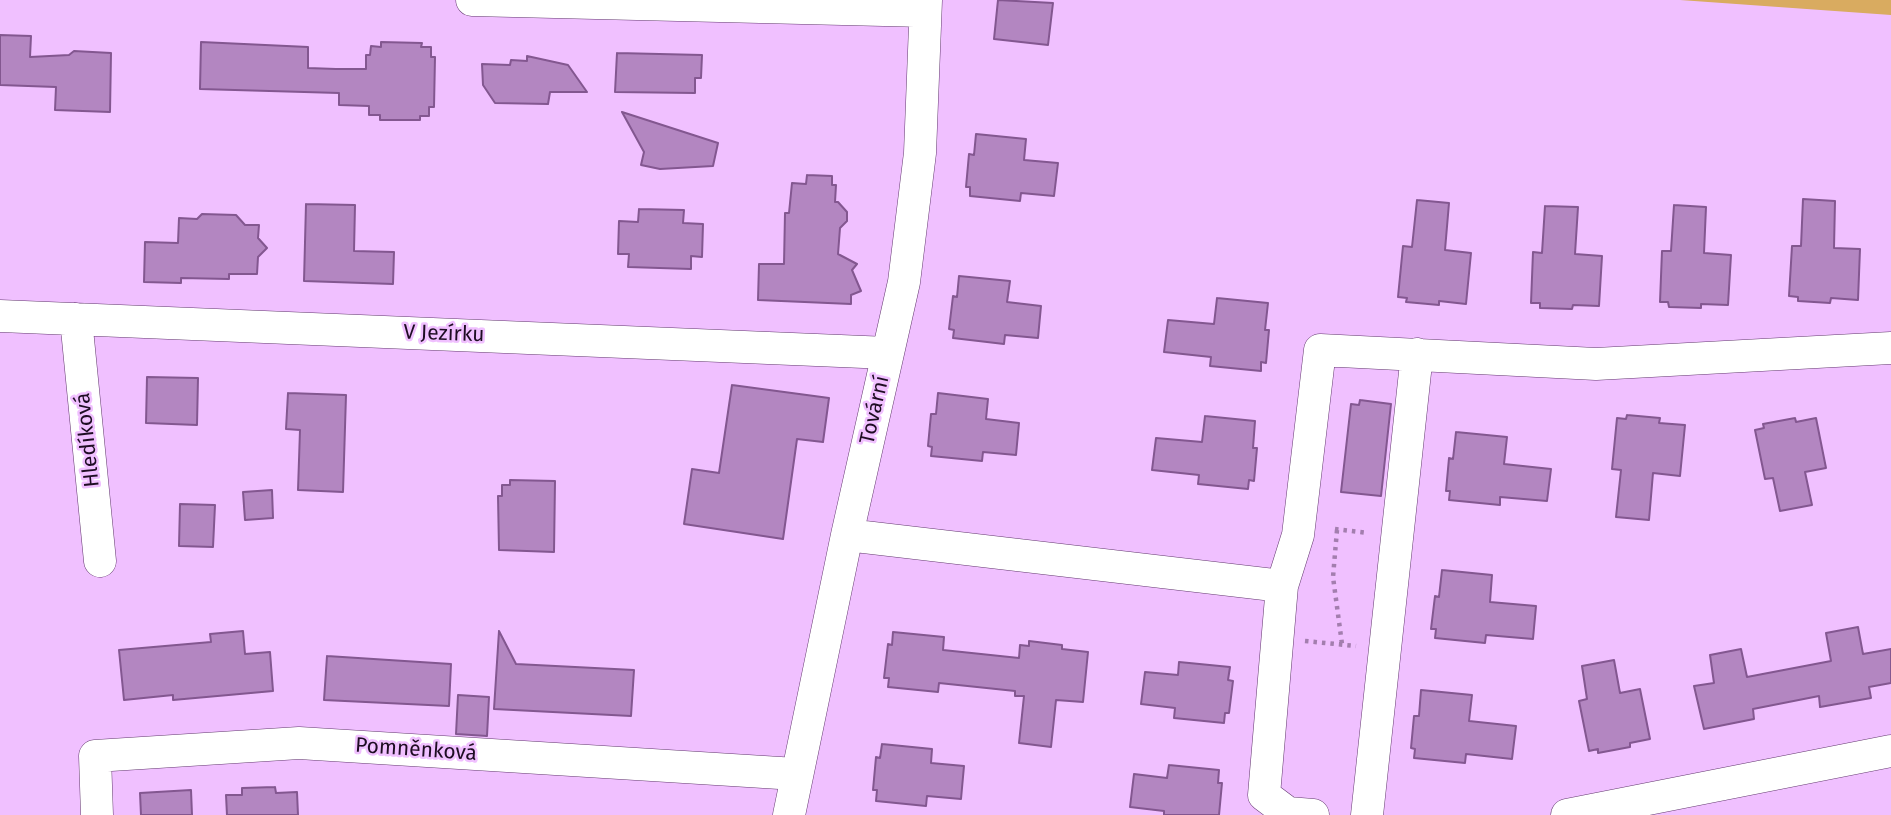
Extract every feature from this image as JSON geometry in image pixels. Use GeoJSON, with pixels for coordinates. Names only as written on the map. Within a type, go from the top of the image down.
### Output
{"type":"FeatureCollection","features":[{"type":"Feature","properties":{"kind":"street"},"geometry":{"type":"LineString","coordinates":[[472,0],[925,6]]}},
{"type":"Feature","properties":{"kind":"street","name":"Tovární"},"geometry":{"type":"LineString","coordinates":[[789,815],[847,535],[904,282],[920,153],[925,6]]}},
{"type":"Feature","properties":{"kind":"street","name":"V Jezírku"},"geometry":{"type":"LineString","coordinates":[[0,316],[888,353]]}},
{"type":"Feature","properties":{"kind":"street","name":"Hledíková"},"geometry":{"type":"LineString","coordinates":[[76,319],[100,561]]}},
{"type":"Feature","properties":{"kind":"street"},"geometry":{"type":"LineString","coordinates":[[1313,815],[1288,813],[1264,795],[1282,586],[1299,526],[1320,350],[1596,364],[1891,348]]}},
{"type":"Feature","properties":{"kind":"street"},"geometry":{"type":"LineString","coordinates":[[1367,815],[1417,354]]}},
{"type":"Feature","properties":{"kind":"street"},"geometry":{"type":"LineString","coordinates":[[847,535],[1282,586]]}},
{"type":"Feature","properties":{"kind":"street","name":"Pomněnková"},"geometry":{"type":"LineString","coordinates":[[97,815],[95,756],[299,743],[796,774]]}},
{"type":"Feature","properties":{"kind":"street"},"geometry":{"type":"LineString","coordinates":[[1567,815],[1891,751]]}},
{"type":"Feature","properties":{"kind":"path"},"geometry":{"type":"LineString","coordinates":[[1299,526],[1397,536]]}},
{"type":"Feature","properties":{"kind":"path"},"geometry":{"type":"LineString","coordinates":[[1337,530],[1333,577],[1342,645]]}},
{"type":"Feature","properties":{"kind":"path"},"geometry":{"type":"LineString","coordinates":[[1278,638],[1385,649]]}},
{"type":"Feature","properties":{"kind":"shaded area"},"geometry":{"type":"Polygon","coordinates":[[[1680,0],[1891,0],[1891,15],[1680,0]]]}},
{"type":"Feature","properties":{"kind":"building"},"geometry":{"type":"Polygon","coordinates":[[[998,0],[1053,3],[1048,45],[994,39],[998,0]]]}},
{"type":"Feature","properties":{"kind":"building"},"geometry":{"type":"Polygon","coordinates":[[[0,35],[31,36],[30,57],[69,55],[74,51],[111,53],[110,112],[55,110],[56,87],[0,85],[0,35]]]}},
{"type":"Feature","properties":{"kind":"building"},"geometry":{"type":"Polygon","coordinates":[[[201,42],[308,47],[308,68],[336,69],[366,69],[366,55],[370,55],[371,46],[381,47],[381,42],[422,43],[421,47],[431,47],[431,57],[435,57],[434,107],[429,107],[429,116],[420,116],[420,120],[380,120],[380,115],[369,115],[369,106],[339,105],[339,93],[200,89],[201,42]]]}},
{"type":"Feature","properties":{"kind":"building"},"geometry":{"type":"Polygon","coordinates":[[[617,53],[702,55],[701,78],[695,78],[695,93],[615,92],[617,53]]]}},
{"type":"Feature","properties":{"kind":"building"},"geometry":{"type":"Polygon","coordinates":[[[527,56],[568,65],[587,92],[550,92],[548,104],[495,103],[483,85],[482,64],[510,65],[511,60],[527,61],[527,56]]]}},
{"type":"Feature","properties":{"kind":"building"},"geometry":{"type":"Polygon","coordinates":[[[622,112],[718,143],[713,166],[660,169],[641,165],[644,152],[622,112]]]}},
{"type":"Feature","properties":{"kind":"building"},"geometry":{"type":"Polygon","coordinates":[[[976,134],[1026,139],[1024,160],[1058,163],[1054,196],[1021,193],[1020,201],[970,196],[970,187],[966,187],[969,154],[974,155],[976,134]]]}},
{"type":"Feature","properties":{"kind":"building"},"geometry":{"type":"Polygon","coordinates":[[[807,175],[832,176],[832,185],[836,185],[835,202],[847,212],[847,221],[840,228],[838,254],[857,264],[852,270],[861,291],[851,295],[851,304],[758,300],[759,264],[784,264],[785,213],[789,213],[792,183],[806,184],[807,175]]]}},
{"type":"Feature","properties":{"kind":"building"},"geometry":{"type":"Polygon","coordinates":[[[1803,199],[1835,201],[1834,248],[1860,249],[1858,300],[1831,298],[1830,303],[1798,301],[1798,297],[1789,296],[1792,246],[1801,246],[1803,199]]]}},
{"type":"Feature","properties":{"kind":"building"},"geometry":{"type":"Polygon","coordinates":[[[1417,200],[1449,203],[1445,250],[1471,253],[1466,304],[1406,302],[1407,298],[1398,297],[1403,246],[1412,247],[1417,200]]]}},
{"type":"Feature","properties":{"kind":"building"},"geometry":{"type":"Polygon","coordinates":[[[306,204],[355,205],[354,251],[394,252],[393,284],[304,281],[306,204]]]}},
{"type":"Feature","properties":{"kind":"building"},"geometry":{"type":"Polygon","coordinates":[[[1674,205],[1706,207],[1704,253],[1731,255],[1728,305],[1669,307],[1668,302],[1660,302],[1662,251],[1671,251],[1674,205]]]}},
{"type":"Feature","properties":{"kind":"building"},"geometry":{"type":"Polygon","coordinates":[[[1545,206],[1578,207],[1575,254],[1602,256],[1599,306],[1540,308],[1540,303],[1531,303],[1533,252],[1542,253],[1545,206]]]}},
{"type":"Feature","properties":{"kind":"building"},"geometry":{"type":"Polygon","coordinates":[[[639,209],[684,210],[683,223],[703,224],[702,257],[691,256],[691,269],[628,267],[629,254],[618,254],[619,221],[638,222],[639,209]]]}},
{"type":"Feature","properties":{"kind":"building"},"geometry":{"type":"Polygon","coordinates":[[[202,214],[236,215],[245,225],[259,225],[258,238],[267,248],[258,257],[257,274],[229,274],[229,279],[181,278],[181,283],[144,282],[145,242],[178,243],[179,218],[197,219],[202,214]]]}},
{"type":"Feature","properties":{"kind":"building"},"geometry":{"type":"Polygon","coordinates":[[[959,276],[1010,281],[1007,302],[1041,306],[1038,338],[1005,335],[1004,344],[953,338],[954,330],[949,329],[953,296],[957,297],[959,276]]]}},
{"type":"Feature","properties":{"kind":"building"},"geometry":{"type":"Polygon","coordinates":[[[1217,298],[1268,303],[1266,363],[1261,362],[1261,371],[1210,366],[1211,357],[1164,352],[1168,320],[1214,324],[1217,298]]]}},
{"type":"Feature","properties":{"kind":"building"},"geometry":{"type":"Polygon","coordinates":[[[147,377],[198,378],[197,425],[146,423],[147,377]]]}},
{"type":"Feature","properties":{"kind":"building"},"geometry":{"type":"Polygon","coordinates":[[[732,385],[829,398],[823,442],[797,439],[783,539],[684,524],[692,469],[719,473],[732,385]]]}},
{"type":"Feature","properties":{"kind":"building"},"geometry":{"type":"Polygon","coordinates":[[[288,393],[346,395],[343,492],[298,490],[300,430],[286,429],[288,393]]]}},
{"type":"Feature","properties":{"kind":"building"},"geometry":{"type":"Polygon","coordinates":[[[938,393],[988,399],[986,419],[1019,423],[1016,455],[983,452],[982,461],[931,456],[932,447],[928,446],[931,414],[936,414],[938,393]]]}},
{"type":"Feature","properties":{"kind":"building"},"geometry":{"type":"Polygon","coordinates":[[[1360,400],[1391,404],[1381,496],[1341,492],[1351,404],[1359,405],[1360,400]]]}},
{"type":"Feature","properties":{"kind":"building"},"geometry":{"type":"Polygon","coordinates":[[[1627,415],[1660,418],[1659,423],[1685,425],[1680,476],[1653,473],[1649,520],[1616,517],[1621,470],[1612,469],[1617,418],[1626,419],[1627,415]]]}},
{"type":"Feature","properties":{"kind":"building"},"geometry":{"type":"Polygon","coordinates":[[[1205,416],[1255,421],[1253,448],[1257,448],[1254,481],[1249,480],[1248,489],[1198,484],[1199,475],[1152,470],[1156,438],[1202,442],[1205,416]]]}},
{"type":"Feature","properties":{"kind":"building"},"geometry":{"type":"Polygon","coordinates":[[[1795,418],[1796,422],[1816,418],[1826,468],[1805,472],[1812,505],[1780,511],[1773,478],[1765,479],[1755,430],[1764,428],[1763,424],[1795,418]]]}},
{"type":"Feature","properties":{"kind":"building"},"geometry":{"type":"Polygon","coordinates":[[[1456,432],[1507,437],[1504,464],[1551,469],[1547,501],[1500,497],[1500,505],[1449,500],[1450,491],[1446,491],[1449,458],[1453,459],[1456,432]]]}},
{"type":"Feature","properties":{"kind":"building"},"geometry":{"type":"Polygon","coordinates":[[[510,480],[555,481],[554,552],[499,550],[498,496],[502,496],[502,485],[510,485],[510,480]]]}},
{"type":"Feature","properties":{"kind":"building"},"geometry":{"type":"Polygon","coordinates":[[[272,490],[273,518],[245,520],[243,492],[272,490]]]}},
{"type":"Feature","properties":{"kind":"building"},"geometry":{"type":"Polygon","coordinates":[[[180,504],[215,505],[213,547],[179,546],[180,504]]]}},
{"type":"Feature","properties":{"kind":"building"},"geometry":{"type":"Polygon","coordinates":[[[1442,570],[1492,575],[1490,602],[1536,606],[1533,639],[1486,635],[1485,643],[1435,638],[1436,629],[1431,629],[1435,596],[1439,597],[1442,570]]]}},
{"type":"Feature","properties":{"kind":"building"},"geometry":{"type":"Polygon","coordinates":[[[1858,627],[1863,654],[1891,649],[1891,683],[1869,687],[1871,698],[1820,707],[1819,696],[1753,709],[1754,719],[1704,729],[1694,686],[1714,683],[1710,655],[1741,649],[1747,677],[1831,661],[1826,633],[1858,627]]]}},
{"type":"Feature","properties":{"kind":"building"},"geometry":{"type":"Polygon","coordinates":[[[243,631],[245,654],[270,652],[273,691],[173,700],[173,695],[124,700],[119,650],[211,642],[210,634],[243,631]]]}},
{"type":"Feature","properties":{"kind":"building"},"geometry":{"type":"Polygon","coordinates":[[[499,631],[516,664],[634,670],[631,716],[494,709],[499,631]]]}},
{"type":"Feature","properties":{"kind":"building"},"geometry":{"type":"Polygon","coordinates":[[[893,632],[944,637],[943,650],[1019,658],[1020,645],[1029,646],[1029,641],[1062,645],[1062,649],[1088,652],[1083,702],[1056,700],[1051,747],[1019,743],[1024,696],[1015,696],[1015,691],[939,683],[938,692],[888,687],[889,678],[884,678],[888,644],[892,645],[893,632]]]}},
{"type":"Feature","properties":{"kind":"building"},"geometry":{"type":"Polygon","coordinates":[[[327,656],[451,664],[449,706],[324,700],[327,656]]]}},
{"type":"Feature","properties":{"kind":"building"},"geometry":{"type":"Polygon","coordinates":[[[1614,660],[1620,693],[1640,689],[1650,739],[1630,743],[1630,747],[1598,753],[1598,749],[1589,751],[1579,701],[1587,699],[1582,666],[1614,660]]]}},
{"type":"Feature","properties":{"kind":"building"},"geometry":{"type":"Polygon","coordinates":[[[1179,662],[1230,667],[1228,680],[1233,681],[1229,713],[1225,713],[1224,723],[1174,718],[1175,708],[1141,704],[1145,672],[1178,675],[1179,662]]]}},
{"type":"Feature","properties":{"kind":"building"},"geometry":{"type":"Polygon","coordinates":[[[1421,690],[1472,695],[1469,721],[1516,726],[1512,759],[1466,754],[1465,763],[1414,758],[1415,749],[1411,748],[1414,716],[1419,716],[1421,690]]]}},
{"type":"Feature","properties":{"kind":"building"},"geometry":{"type":"Polygon","coordinates":[[[458,695],[489,697],[487,736],[456,734],[458,695]]]}},
{"type":"Feature","properties":{"kind":"building"},"geometry":{"type":"Polygon","coordinates":[[[882,744],[932,749],[931,763],[964,766],[961,799],[927,796],[926,806],[876,801],[877,790],[873,790],[876,757],[880,758],[882,744]]]}},
{"type":"Feature","properties":{"kind":"building"},"geometry":{"type":"Polygon","coordinates":[[[1169,765],[1219,770],[1218,783],[1222,783],[1219,815],[1164,815],[1164,811],[1130,807],[1134,774],[1167,778],[1169,765]]]}},
{"type":"Feature","properties":{"kind":"building"},"geometry":{"type":"Polygon","coordinates":[[[275,787],[276,793],[297,792],[298,815],[227,815],[226,795],[242,795],[242,788],[275,787]]]}},
{"type":"Feature","properties":{"kind":"building"},"geometry":{"type":"Polygon","coordinates":[[[191,790],[192,815],[141,815],[140,793],[191,790]]]}}]}
